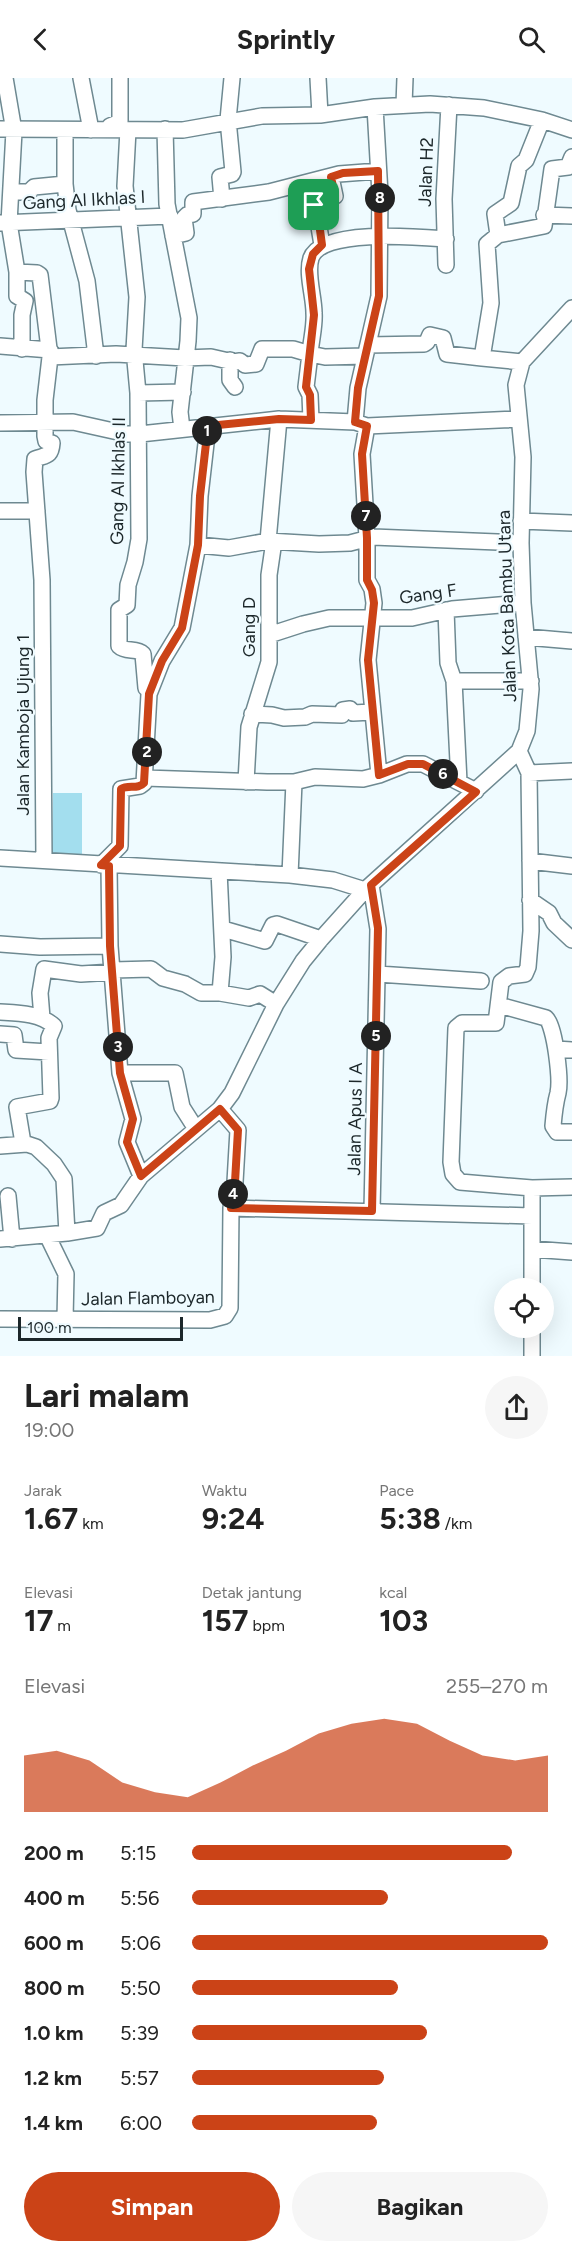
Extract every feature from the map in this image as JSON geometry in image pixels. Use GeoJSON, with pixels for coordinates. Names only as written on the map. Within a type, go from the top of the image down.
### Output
{"type":"FeatureCollection","features":[{"type":"Feature","properties":{"kind":"street"},"geometry":{"type":"LineString","coordinates":[[5,78],[11,192],[5,223],[17,272],[16,296],[25,302],[22,315],[22,349]]}},
{"type":"Feature","properties":{"kind":"street"},"geometry":{"type":"LineString","coordinates":[[81,78],[91,130]]}},
{"type":"Feature","properties":{"kind":"street"},"geometry":{"type":"LineString","coordinates":[[108,130],[110,126],[120,123],[120,78]]}},
{"type":"Feature","properties":{"kind":"street"},"geometry":{"type":"LineString","coordinates":[[222,199],[220,177],[233,172],[228,120],[232,78]]}},
{"type":"Feature","properties":{"kind":"street"},"geometry":{"type":"LineString","coordinates":[[318,78],[320,115]]}},
{"type":"Feature","properties":{"kind":"street"},"geometry":{"type":"LineString","coordinates":[[404,105],[405,78]]}},
{"type":"Feature","properties":{"kind":"street"},"geometry":{"type":"LineString","coordinates":[[7,130],[183,130],[228,120],[262,116],[320,115],[404,105],[484,108],[542,120],[572,130]]}},
{"type":"Feature","properties":{"kind":"street","name":"Jalan H2"},"geometry":{"type":"LineString","coordinates":[[446,265],[444,199],[449,105]]}},
{"type":"Feature","properties":{"kind":"street"},"geometry":{"type":"LineString","coordinates":[[375,107],[380,237],[379,296],[358,388],[367,538],[367,580],[374,598],[368,660],[379,775]]}},
{"type":"Feature","properties":{"kind":"street"},"geometry":{"type":"LineString","coordinates":[[482,358],[491,303],[492,239],[495,214],[510,203],[519,166],[526,160],[542,120]]}},
{"type":"Feature","properties":{"kind":"street"},"geometry":{"type":"LineString","coordinates":[[165,129],[169,210],[189,318],[180,412],[182,429]]}},
{"type":"Feature","properties":{"kind":"street"},"geometry":{"type":"LineString","coordinates":[[65,130],[65,184],[70,219],[87,281],[96,356]]}},
{"type":"Feature","properties":{"kind":"street","name":"Gang Al Ikhlas II"},"geometry":{"type":"LineString","coordinates":[[128,130],[125,186],[137,297],[134,350],[140,434],[138,548],[128,585],[127,605],[119,610],[118,633],[119,646],[122,649],[138,650],[143,654],[146,687]]}},
{"type":"Feature","properties":{"kind":"street"},"geometry":{"type":"LineString","coordinates":[[492,239],[524,229],[541,228],[545,223],[544,215],[552,169],[568,167],[572,157]]}},
{"type":"Feature","properties":{"kind":"street","name":"Gang Al Ikhlas I"},"geometry":{"type":"LineString","coordinates":[[5,223],[70,219],[129,219],[193,202],[306,184],[343,173],[378,171]]}},
{"type":"Feature","properties":{"kind":"street"},"geometry":{"type":"LineString","coordinates":[[314,205],[335,196],[331,177]]}},
{"type":"Feature","properties":{"kind":"street"},"geometry":{"type":"LineString","coordinates":[[11,192],[30,192],[34,187],[65,184]]}},
{"type":"Feature","properties":{"kind":"street"},"geometry":{"type":"LineString","coordinates":[[306,184],[318,215],[322,245]]}},
{"type":"Feature","properties":{"kind":"street"},"geometry":{"type":"LineString","coordinates":[[173,236],[186,233],[184,218],[193,214],[193,202]]}},
{"type":"Feature","properties":{"kind":"street"},"geometry":{"type":"LineString","coordinates":[[544,215],[572,216]]}},
{"type":"Feature","properties":{"kind":"street"},"geometry":{"type":"LineString","coordinates":[[311,420],[310,395],[306,387],[314,315],[309,269],[313,254],[322,245],[380,237],[446,239]]}},
{"type":"Feature","properties":{"kind":"street"},"geometry":{"type":"LineString","coordinates":[[17,272],[40,275],[50,354],[45,421]]}},
{"type":"Feature","properties":{"kind":"street"},"geometry":{"type":"LineString","coordinates":[[0,346],[50,354],[211,357],[240,361],[245,365],[256,364],[261,349],[266,348],[293,349],[325,357],[426,343],[430,335],[443,338],[447,354],[522,362],[572,308]]}},
{"type":"Feature","properties":{"kind":"street"},"geometry":{"type":"LineString","coordinates":[[230,360],[230,380],[235,387]]}},
{"type":"Feature","properties":{"kind":"street","name":"Jalan Kota Bambu Utara"},"geometry":{"type":"LineString","coordinates":[[6,1239],[97,1228],[104,1213],[121,1205],[141,1176],[220,1109],[232,1093],[276,1004],[303,961],[321,939],[368,887],[519,751],[527,731],[530,714],[531,681],[523,603],[521,521],[523,457],[516,386],[522,362]]}},
{"type":"Feature","properties":{"kind":"street","name":"Gang Al Ikhlas II"},"geometry":{"type":"LineString","coordinates":[[138,393],[183,392]]}},
{"type":"Feature","properties":{"kind":"street"},"geometry":{"type":"LineString","coordinates":[[0,423],[73,422],[127,434],[140,434],[279,419],[361,424],[518,419]]}},
{"type":"Feature","properties":{"kind":"street","name":"Gang D"},"geometry":{"type":"LineString","coordinates":[[246,782],[248,736],[252,714],[268,668],[269,575],[279,419]]}},
{"type":"Feature","properties":{"kind":"street","name":"Jalan Kamboja Ujung 1"},"geometry":{"type":"LineString","coordinates":[[44,860],[42,590],[34,472],[35,459],[46,457],[52,450],[52,443],[45,439],[45,421]]}},
{"type":"Feature","properties":{"kind":"street"},"geometry":{"type":"LineString","coordinates":[[141,1176],[127,1142],[133,1119],[120,1073],[105,865],[120,846],[121,789],[143,785],[149,694],[162,661],[182,628],[198,545],[200,496],[208,426]]}},
{"type":"Feature","properties":{"kind":"street"},"geometry":{"type":"LineString","coordinates":[[0,511],[37,511]]}},
{"type":"Feature","properties":{"kind":"street"},"geometry":{"type":"LineString","coordinates":[[521,521],[572,523]]}},
{"type":"Feature","properties":{"kind":"street"},"geometry":{"type":"LineString","coordinates":[[198,545],[229,548],[271,541],[350,543],[367,538],[521,543]]}},
{"type":"Feature","properties":{"kind":"street","name":"Gang F"},"geometry":{"type":"LineString","coordinates":[[269,635],[312,621],[344,617],[412,618],[446,610],[523,603]]}},
{"type":"Feature","properties":{"kind":"street"},"geometry":{"type":"LineString","coordinates":[[446,610],[448,663],[454,681],[459,783]]}},
{"type":"Feature","properties":{"kind":"street"},"geometry":{"type":"LineString","coordinates":[[526,637],[572,640]]}},
{"type":"Feature","properties":{"kind":"street"},"geometry":{"type":"LineString","coordinates":[[454,681],[531,681]]}},
{"type":"Feature","properties":{"kind":"street"},"geometry":{"type":"LineString","coordinates":[[252,714],[299,717],[312,714],[342,715],[343,710],[346,709],[350,709],[353,713],[372,712]]}},
{"type":"Feature","properties":{"kind":"street"},"geometry":{"type":"LineString","coordinates":[[519,751],[530,772],[531,931],[528,967],[525,974],[509,976],[501,982],[496,1023],[462,1023],[456,1028],[451,1162],[453,1174],[460,1182],[532,1188],[572,1187]]}},
{"type":"Feature","properties":{"kind":"street"},"geometry":{"type":"LineString","coordinates":[[145,778],[246,782],[294,782],[306,778],[339,780],[379,775],[408,764],[423,764],[476,792]]}},
{"type":"Feature","properties":{"kind":"street"},"geometry":{"type":"LineString","coordinates":[[530,772],[572,771]]}},
{"type":"Feature","properties":{"kind":"street"},"geometry":{"type":"LineString","coordinates":[[290,875],[294,782]]}},
{"type":"Feature","properties":{"kind":"street"},"geometry":{"type":"LineString","coordinates":[[0,858],[290,875],[368,887]]}},
{"type":"Feature","properties":{"kind":"street"},"geometry":{"type":"LineString","coordinates":[[530,861],[572,866]]}},
{"type":"Feature","properties":{"kind":"street"},"geometry":{"type":"LineString","coordinates":[[219,871],[223,929],[220,993]]}},
{"type":"Feature","properties":{"kind":"street","name":"Jalan Apus I A"},"geometry":{"type":"LineString","coordinates":[[368,887],[378,928],[372,1211]]}},
{"type":"Feature","properties":{"kind":"street"},"geometry":{"type":"LineString","coordinates":[[530,900],[549,913],[554,923],[572,940]]}},
{"type":"Feature","properties":{"kind":"street"},"geometry":{"type":"LineString","coordinates":[[223,929],[265,941],[273,925],[277,924],[321,939]]}},
{"type":"Feature","properties":{"kind":"street"},"geometry":{"type":"LineString","coordinates":[[0,944],[110,946]]}},
{"type":"Feature","properties":{"kind":"street"},"geometry":{"type":"LineString","coordinates":[[42,1018],[40,993],[44,969],[81,974],[151,969],[162,978],[184,984],[201,993],[220,993],[249,998],[260,994],[276,1004]]}},
{"type":"Feature","properties":{"kind":"street"},"geometry":{"type":"LineString","coordinates":[[378,974],[481,981]]}},
{"type":"Feature","properties":{"kind":"street"},"geometry":{"type":"LineString","coordinates":[[500,1005],[549,1020],[564,1049],[555,1102],[554,1126],[557,1132],[572,1132]]}},
{"type":"Feature","properties":{"kind":"street"},"geometry":{"type":"LineString","coordinates":[[0,1012],[42,1018],[54,1026],[49,1037],[51,1098],[50,1101],[17,1107],[23,1143]]}},
{"type":"Feature","properties":{"kind":"street"},"geometry":{"type":"LineString","coordinates":[[0,1034],[14,1035],[16,1050],[49,1052]]}},
{"type":"Feature","properties":{"kind":"street"},"geometry":{"type":"LineString","coordinates":[[120,1073],[175,1073],[182,1107],[196,1129]]}},
{"type":"Feature","properties":{"kind":"street","name":"Jalan Flamboyan"},"geometry":{"type":"LineString","coordinates":[[0,1318],[210,1320],[225,1316],[230,1308],[231,1208],[238,1130],[220,1109]]}},
{"type":"Feature","properties":{"kind":"street"},"geometry":{"type":"LineString","coordinates":[[0,1146],[23,1143],[36,1147],[49,1157],[62,1175],[66,1190],[67,1233]]}},
{"type":"Feature","properties":{"kind":"street"},"geometry":{"type":"LineString","coordinates":[[532,1188],[532,1278]]}},
{"type":"Feature","properties":{"kind":"street"},"geometry":{"type":"LineString","coordinates":[[6,1239],[8,1196]]}},
{"type":"Feature","properties":{"kind":"street"},"geometry":{"type":"LineString","coordinates":[[231,1208],[532,1216]]}},
{"type":"Feature","properties":{"kind":"street"},"geometry":{"type":"LineString","coordinates":[[46,1235],[66,1274],[65,1319]]}},
{"type":"Feature","properties":{"kind":"street"},"geometry":{"type":"LineString","coordinates":[[532,1249],[572,1252]]}},
{"type":"Feature","properties":{"kind":"street"},"geometry":{"type":"LineString","coordinates":[[532,1338],[532,1356]]}},
{"type":"Feature","properties":{"kind":"shaded area"},"geometry":{"type":"Polygon","coordinates":[[[53,793],[82,793],[82,856],[52,855],[53,793]]]}},
{"type":"Feature","properties":{"kind":"route"},"geometry":{"type":"LineString","coordinates":[[378,171],[380,194],[379,296],[358,388],[355,422],[367,426],[362,454],[367,580],[374,594],[368,660],[379,775],[408,764],[423,764],[476,792],[371,885],[378,928],[372,1211],[231,1208],[238,1130],[220,1109],[141,1176],[127,1142],[133,1119],[120,1073],[110,946],[109,866],[101,865],[120,846],[121,789],[140,786],[144,783],[149,694],[162,661],[182,628],[198,545],[200,496],[208,426],[279,419],[311,420],[310,395],[306,387],[314,327],[313,293],[309,269],[313,254],[322,245],[318,215],[314,205],[335,196],[331,177],[343,173],[378,171]]}}]}
